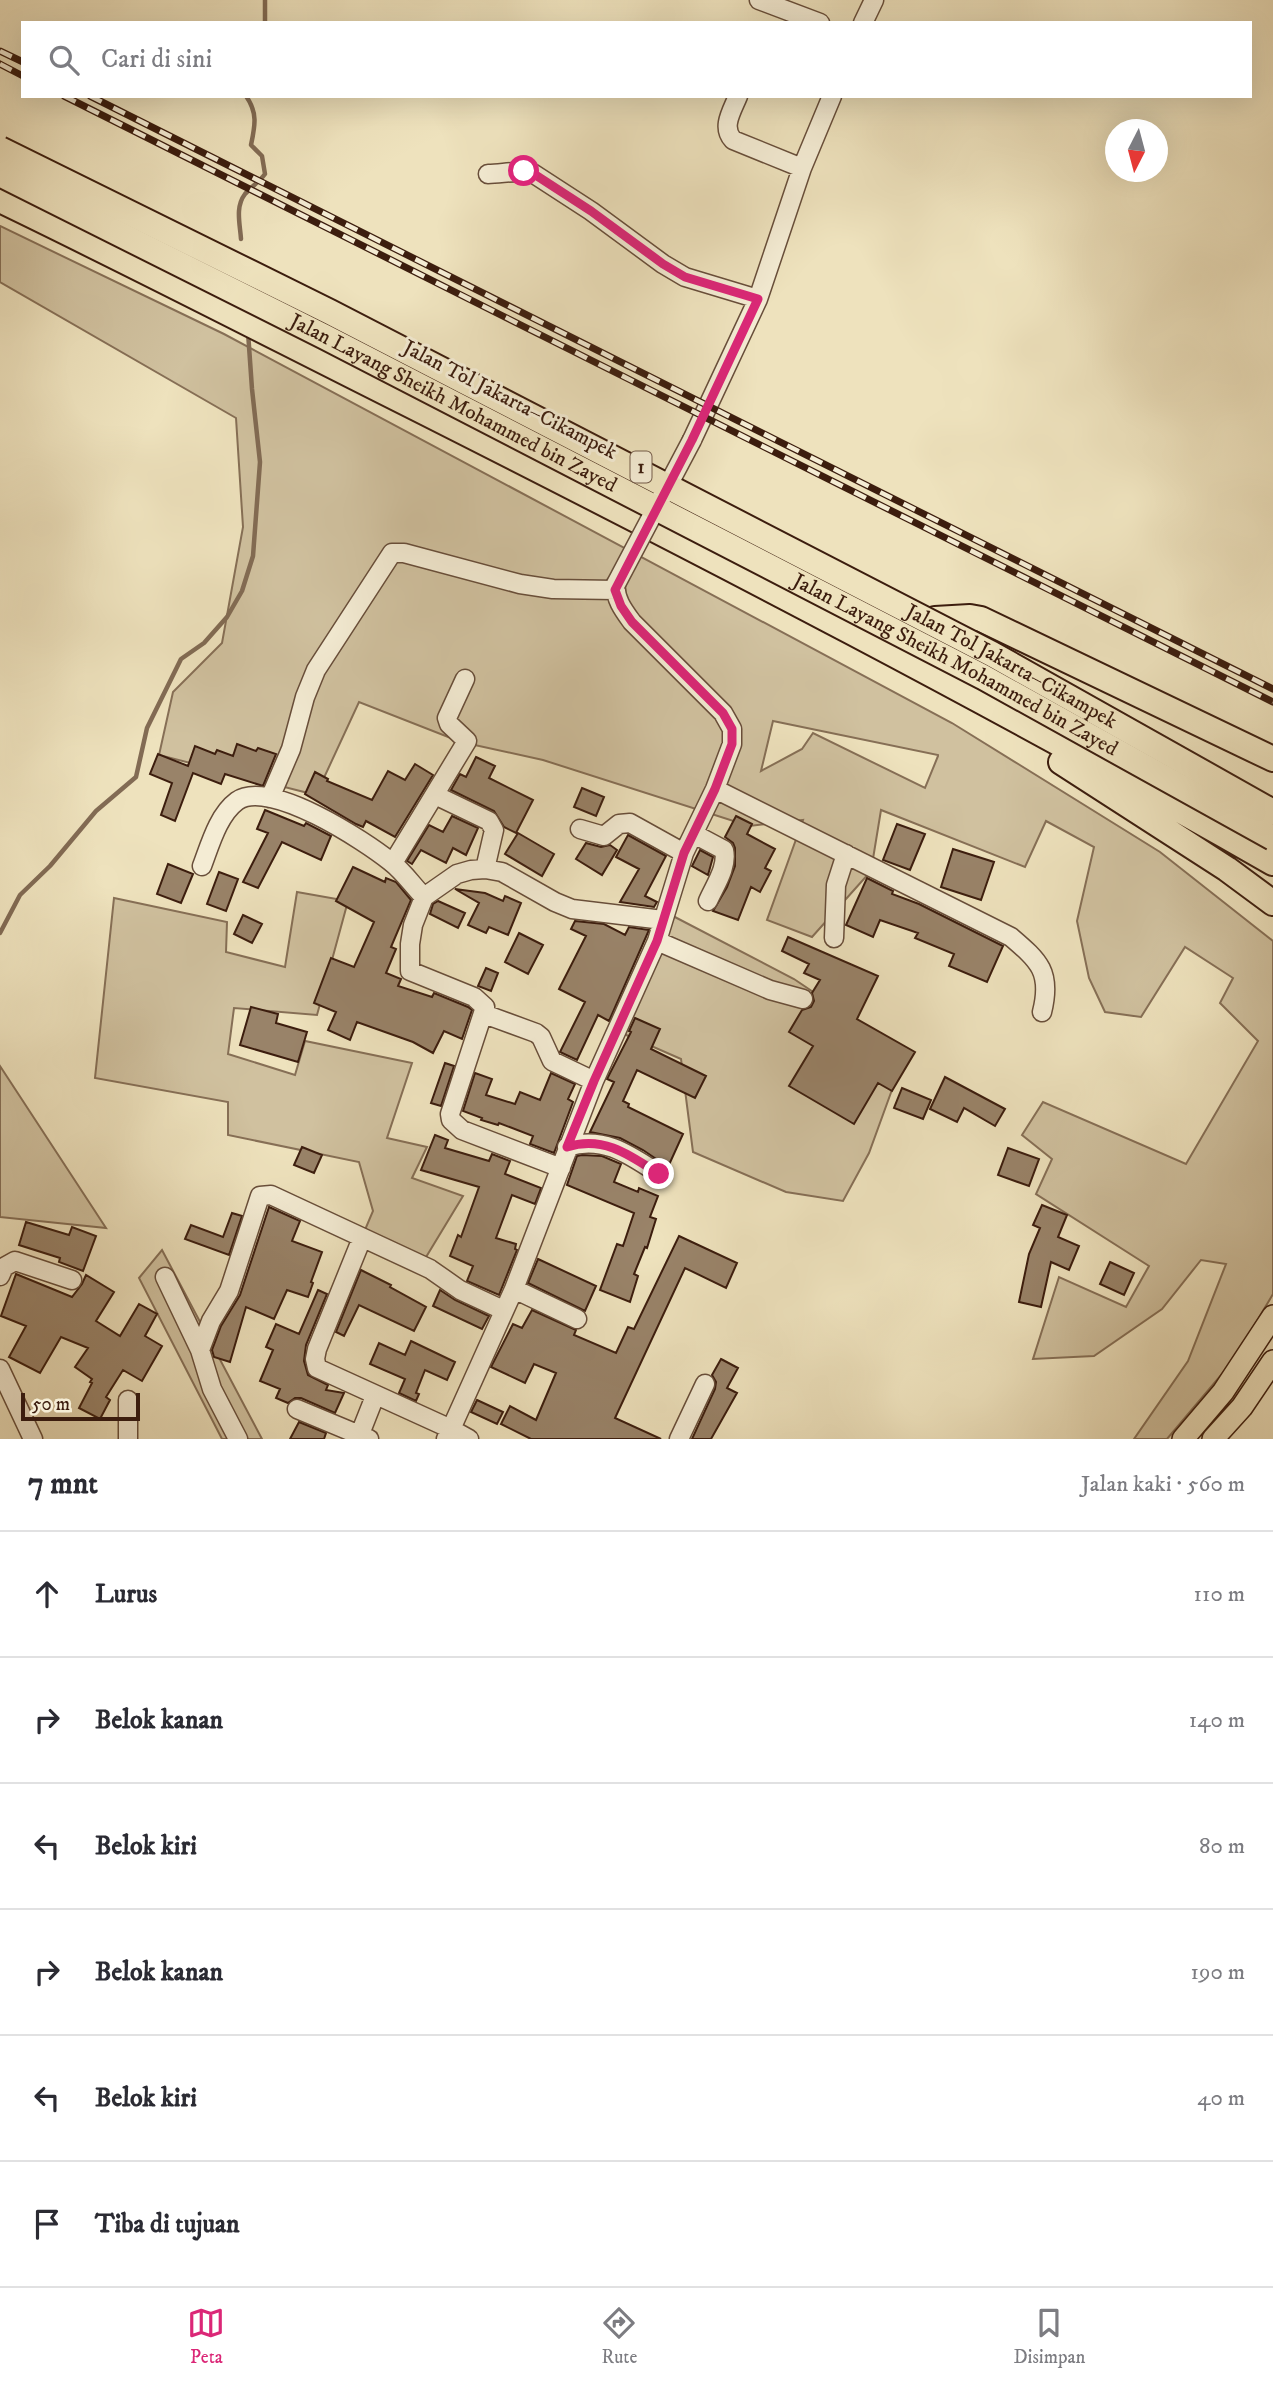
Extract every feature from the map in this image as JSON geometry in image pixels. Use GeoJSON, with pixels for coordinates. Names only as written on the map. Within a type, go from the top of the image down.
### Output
{"type":"FeatureCollection","features":[{"type":"Feature","properties":{"kind":"highway","name":"Jalan Tol Jakarta–Cikampek"},"geometry":{"type":"LineString","coordinates":[[0,142],[935,619],[1273,810]]}},
{"type":"Feature","properties":{"kind":"highway","name":"Jalan Layang Sheikh Mohammed bin Zayed"},"geometry":{"type":"LineString","coordinates":[[0,149],[330,312],[992,654],[1273,810]]}},
{"type":"Feature","properties":{"kind":"highway","name":"Jalan Layang Sheikh Mohammed bin Zayed"},"geometry":{"type":"LineString","coordinates":[[0,174],[325,337],[983,677],[1273,838]]}},
{"type":"Feature","properties":{"kind":"highway","name":"1"},"geometry":{"type":"LineString","coordinates":[[0,200],[843,626],[1273,863]]}},
{"type":"Feature","properties":{"kind":"highway"},"geometry":{"type":"LineString","coordinates":[[935,619],[981,619],[1273,759]]}},
{"type":"Feature","properties":{"kind":"highway"},"geometry":{"type":"LineString","coordinates":[[843,626],[1113,794],[1227,869],[1273,903]]}},
{"type":"Feature","properties":{"kind":"main road"},"geometry":{"type":"LineString","coordinates":[[1183,1439],[1223,1392],[1273,1316]]}},
{"type":"Feature","properties":{"kind":"main road"},"geometry":{"type":"LineString","coordinates":[[1213,1439],[1242,1406],[1273,1361]]}},
{"type":"Feature","properties":{"kind":"street"},"geometry":{"type":"LineString","coordinates":[[864,21],[874,0]]}},
{"type":"Feature","properties":{"kind":"street"},"geometry":{"type":"LineString","coordinates":[[764,21],[767,2],[815,21]]}},
{"type":"Feature","properties":{"kind":"street"},"geometry":{"type":"LineString","coordinates":[[737,98],[726,126],[727,134],[733,140],[802,168]]}},
{"type":"Feature","properties":{"kind":"street"},"geometry":{"type":"LineString","coordinates":[[449,1434],[514,1289],[594,1081],[657,941],[684,853],[715,789],[732,744],[732,729],[723,713],[632,622],[621,606],[615,587],[692,440],[758,299],[802,168],[830,98]]}},
{"type":"Feature","properties":{"kind":"street"},"geometry":{"type":"LineString","coordinates":[[488,174],[524,171],[534,174],[685,277],[758,299]]}},
{"type":"Feature","properties":{"kind":"street"},"geometry":{"type":"LineString","coordinates":[[270,798],[291,749],[305,696],[316,670],[392,553],[404,553],[520,584],[553,589],[615,587]]}},
{"type":"Feature","properties":{"kind":"street"},"geometry":{"type":"LineString","coordinates":[[393,863],[467,741],[449,724],[447,718],[465,679]]}},
{"type":"Feature","properties":{"kind":"street"},"geometry":{"type":"LineString","coordinates":[[715,789],[1011,937],[1034,957],[1042,968],[1046,979],[1042,1012]]}},
{"type":"Feature","properties":{"kind":"street"},"geometry":{"type":"LineString","coordinates":[[202,866],[214,835],[230,808],[237,801],[253,795],[270,798],[318,816],[393,863],[424,897]]}},
{"type":"Feature","properties":{"kind":"street"},"geometry":{"type":"LineString","coordinates":[[436,795],[493,825],[485,869]]}},
{"type":"Feature","properties":{"kind":"street"},"geometry":{"type":"LineString","coordinates":[[580,829],[604,836],[625,822],[684,853]]}},
{"type":"Feature","properties":{"kind":"street"},"geometry":{"type":"LineString","coordinates":[[694,834],[724,850],[725,863],[708,901]]}},
{"type":"Feature","properties":{"kind":"street"},"geometry":{"type":"LineString","coordinates":[[834,938],[836,885],[846,854]]}},
{"type":"Feature","properties":{"kind":"street"},"geometry":{"type":"LineString","coordinates":[[561,1168],[462,1130],[451,1121],[450,1114],[485,1006],[481,1001],[410,971],[413,925],[424,897],[457,874],[485,869],[502,872],[572,909],[663,920]]}},
{"type":"Feature","properties":{"kind":"street"},"geometry":{"type":"LineString","coordinates":[[657,941],[770,990],[803,999]]}},
{"type":"Feature","properties":{"kind":"street"},"geometry":{"type":"LineString","coordinates":[[484,1014],[536,1033],[541,1037],[552,1061],[594,1081]]}},
{"type":"Feature","properties":{"kind":"street"},"geometry":{"type":"LineString","coordinates":[[567,1147],[578,1143],[608,1144],[659,1174]]}},
{"type":"Feature","properties":{"kind":"street"},"geometry":{"type":"LineString","coordinates":[[200,1350],[211,1321],[229,1291],[260,1196],[271,1195],[430,1269],[460,1290],[503,1310]]}},
{"type":"Feature","properties":{"kind":"street"},"geometry":{"type":"LineString","coordinates":[[362,1238],[315,1359],[317,1368],[449,1434],[469,1439]]}},
{"type":"Feature","properties":{"kind":"street"},"geometry":{"type":"LineString","coordinates":[[0,1276],[4,1267],[15,1261],[72,1280]]}},
{"type":"Feature","properties":{"kind":"street"},"geometry":{"type":"LineString","coordinates":[[165,1277],[200,1350],[212,1389],[238,1439]]}},
{"type":"Feature","properties":{"kind":"street"},"geometry":{"type":"LineString","coordinates":[[514,1289],[577,1319]]}},
{"type":"Feature","properties":{"kind":"street"},"geometry":{"type":"LineString","coordinates":[[0,1369],[33,1439]]}},
{"type":"Feature","properties":{"kind":"street"},"geometry":{"type":"LineString","coordinates":[[679,1439],[705,1384]]}},
{"type":"Feature","properties":{"kind":"street"},"geometry":{"type":"LineString","coordinates":[[297,1409],[362,1437],[375,1396]]}},
{"type":"Feature","properties":{"kind":"street"},"geometry":{"type":"LineString","coordinates":[[128,1400],[128,1439]]}},
{"type":"Feature","properties":{"kind":"shaded area"},"geometry":{"type":"Polygon","coordinates":[[[0,226],[224,334],[952,723],[1160,852],[1273,941],[1273,1294],[1233,1361],[1167,1439],[1134,1439],[1188,1361],[1226,1264],[1201,1260],[1162,1309],[1094,1356],[1033,1359],[1059,1277],[1126,1307],[1149,1266],[1036,1194],[1052,1159],[1022,1135],[1043,1102],[1186,1164],[1258,1041],[1220,1003],[1233,978],[1185,947],[1141,1017],[1105,1012],[1089,978],[1077,921],[1094,847],[1046,821],[1025,867],[881,810],[871,871],[812,937],[767,920],[803,820],[749,826],[543,760],[461,742],[359,702],[316,795],[159,755],[173,692],[222,643],[243,527],[236,418],[0,282],[0,226]],[[773,721],[761,771],[802,749],[813,733],[925,788],[938,755],[773,721]]]}},
{"type":"Feature","properties":{"kind":"shaded area"},"geometry":{"type":"Polygon","coordinates":[[[297,892],[348,901],[317,1015],[234,1008],[228,1054],[295,1075],[305,1041],[412,1063],[387,1138],[427,1147],[412,1178],[463,1196],[420,1267],[359,1244],[373,1211],[359,1162],[228,1135],[228,1102],[95,1078],[114,898],[227,922],[226,952],[285,967],[297,892]]]}},
{"type":"Feature","properties":{"kind":"shaded area"},"geometry":{"type":"Polygon","coordinates":[[[671,915],[794,979],[905,1054],[869,1153],[843,1201],[786,1192],[693,1152],[681,1059],[617,1031],[671,915]]]}},
{"type":"Feature","properties":{"kind":"shaded area"},"geometry":{"type":"Polygon","coordinates":[[[0,1066],[106,1228],[0,1217],[0,1066]]]}},
{"type":"Feature","properties":{"kind":"shaded area"},"geometry":{"type":"Polygon","coordinates":[[[162,1250],[262,1439],[222,1439],[139,1278],[162,1250]]]}},
{"type":"Feature","properties":{"kind":"building"},"geometry":{"type":"Polygon","coordinates":[[[237,744],[276,754],[263,786],[225,774],[221,784],[193,773],[175,821],[161,815],[172,783],[150,774],[158,754],[188,766],[195,746],[215,754],[217,750],[233,756],[237,744]]]}},
{"type":"Feature","properties":{"kind":"building"},"geometry":{"type":"Polygon","coordinates":[[[476,757],[495,766],[489,778],[533,800],[516,833],[504,827],[494,811],[451,790],[460,774],[466,777],[476,757]]]}},
{"type":"Feature","properties":{"kind":"building"},"geometry":{"type":"Polygon","coordinates":[[[415,764],[433,775],[395,837],[366,821],[363,827],[356,824],[305,794],[315,772],[328,779],[327,781],[372,800],[388,771],[405,780],[415,764]]]}},
{"type":"Feature","properties":{"kind":"building"},"geometry":{"type":"Polygon","coordinates":[[[582,788],[604,797],[596,816],[574,807],[582,788]]]}},
{"type":"Feature","properties":{"kind":"building"},"geometry":{"type":"Polygon","coordinates":[[[265,810],[304,826],[306,823],[331,836],[321,860],[282,842],[258,888],[243,882],[268,833],[257,829],[265,810]]]}},
{"type":"Feature","properties":{"kind":"building"},"geometry":{"type":"Polygon","coordinates":[[[452,816],[478,828],[466,855],[453,848],[446,863],[421,850],[412,864],[407,861],[429,825],[443,832],[452,816]]]}},
{"type":"Feature","properties":{"kind":"building"},"geometry":{"type":"Polygon","coordinates":[[[736,816],[752,824],[747,834],[775,849],[765,868],[771,871],[760,892],[751,887],[738,920],[713,911],[735,866],[735,848],[725,837],[736,816]]]}},
{"type":"Feature","properties":{"kind":"building"},"geometry":{"type":"Polygon","coordinates":[[[897,824],[925,834],[910,870],[883,860],[897,824]]]}},
{"type":"Feature","properties":{"kind":"building"},"geometry":{"type":"Polygon","coordinates":[[[518,833],[554,854],[542,876],[505,854],[518,833]]]}},
{"type":"Feature","properties":{"kind":"building"},"geometry":{"type":"Polygon","coordinates":[[[628,835],[666,856],[645,896],[657,902],[654,907],[620,902],[639,869],[616,857],[628,835]]]}},
{"type":"Feature","properties":{"kind":"building"},"geometry":{"type":"Polygon","coordinates":[[[586,843],[601,847],[610,845],[617,850],[602,875],[576,859],[586,843]]]}},
{"type":"Feature","properties":{"kind":"building"},"geometry":{"type":"Polygon","coordinates":[[[953,849],[994,862],[981,900],[941,887],[953,849]]]}},
{"type":"Feature","properties":{"kind":"building"},"geometry":{"type":"Polygon","coordinates":[[[700,850],[713,857],[708,875],[692,866],[700,850]]]}},
{"type":"Feature","properties":{"kind":"building"},"geometry":{"type":"Polygon","coordinates":[[[168,864],[193,874],[181,903],[157,894],[168,864]]]}},
{"type":"Feature","properties":{"kind":"building"},"geometry":{"type":"Polygon","coordinates":[[[353,867],[385,882],[386,878],[396,882],[411,900],[391,947],[396,949],[386,973],[401,979],[398,986],[432,997],[434,993],[472,1010],[462,1039],[444,1031],[433,1053],[413,1042],[357,1022],[350,1040],[328,1030],[336,1012],[314,1003],[331,958],[354,967],[374,922],[336,901],[353,867]]]}},
{"type":"Feature","properties":{"kind":"building"},"geometry":{"type":"Polygon","coordinates":[[[219,872],[238,879],[226,911],[207,904],[219,872]]]}},
{"type":"Feature","properties":{"kind":"building"},"geometry":{"type":"Polygon","coordinates":[[[867,878],[893,891],[892,894],[919,904],[1003,946],[987,982],[949,966],[954,954],[915,938],[918,933],[880,920],[873,937],[846,925],[867,878]]]}},
{"type":"Feature","properties":{"kind":"building"},"geometry":{"type":"Polygon","coordinates":[[[455,889],[485,893],[503,901],[505,896],[521,903],[508,935],[489,927],[486,933],[468,925],[479,903],[455,889]]]}},
{"type":"Feature","properties":{"kind":"building"},"geometry":{"type":"Polygon","coordinates":[[[438,901],[465,913],[458,928],[430,914],[433,904],[438,901]]]}},
{"type":"Feature","properties":{"kind":"building"},"geometry":{"type":"Polygon","coordinates":[[[243,915],[262,924],[252,943],[234,934],[243,915]]]}},
{"type":"Feature","properties":{"kind":"building"},"geometry":{"type":"Polygon","coordinates":[[[575,921],[604,924],[625,935],[629,927],[649,930],[609,1021],[598,1015],[577,1060],[560,1052],[585,1002],[559,989],[586,936],[571,929],[575,921]]]}},
{"type":"Feature","properties":{"kind":"building"},"geometry":{"type":"Polygon","coordinates":[[[519,933],[543,945],[528,974],[505,962],[519,933]]]}},
{"type":"Feature","properties":{"kind":"building"},"geometry":{"type":"Polygon","coordinates":[[[788,937],[878,976],[857,1019],[915,1052],[892,1091],[878,1083],[854,1124],[789,1086],[813,1046],[789,1032],[802,1010],[811,1007],[814,1001],[812,993],[820,980],[804,973],[809,964],[782,951],[788,937]]]}},
{"type":"Feature","properties":{"kind":"building"},"geometry":{"type":"Polygon","coordinates":[[[486,968],[498,973],[491,991],[478,986],[486,968]]]}},
{"type":"Feature","properties":{"kind":"building"},"geometry":{"type":"Polygon","coordinates":[[[251,1007],[278,1014],[276,1023],[307,1032],[298,1062],[240,1045],[251,1007]]]}},
{"type":"Feature","properties":{"kind":"building"},"geometry":{"type":"Polygon","coordinates":[[[635,1018],[660,1029],[651,1049],[706,1076],[695,1098],[637,1070],[623,1101],[629,1104],[628,1107],[683,1134],[668,1167],[620,1138],[590,1132],[614,1082],[607,1079],[631,1032],[629,1031],[635,1018]]]}},
{"type":"Feature","properties":{"kind":"building"},"geometry":{"type":"Polygon","coordinates":[[[445,1063],[454,1066],[441,1106],[431,1103],[445,1063]]]}},
{"type":"Feature","properties":{"kind":"building"},"geometry":{"type":"Polygon","coordinates":[[[475,1073],[492,1079],[486,1095],[515,1104],[520,1092],[540,1100],[551,1073],[575,1084],[568,1099],[573,1102],[554,1153],[530,1144],[533,1136],[499,1123],[498,1125],[481,1120],[482,1118],[463,1111],[475,1073]]]}},
{"type":"Feature","properties":{"kind":"building"},"geometry":{"type":"Polygon","coordinates":[[[945,1077],[1005,1109],[995,1126],[964,1108],[957,1122],[930,1109],[945,1077]]]}},
{"type":"Feature","properties":{"kind":"building"},"geometry":{"type":"Polygon","coordinates":[[[902,1088],[931,1100],[923,1119],[894,1108],[902,1088]]]}},
{"type":"Feature","properties":{"kind":"building"},"geometry":{"type":"Polygon","coordinates":[[[435,1135],[448,1140],[445,1148],[489,1161],[492,1154],[510,1161],[505,1174],[541,1188],[535,1204],[512,1195],[496,1238],[516,1244],[517,1250],[499,1295],[467,1281],[473,1266],[450,1256],[458,1235],[461,1237],[479,1187],[421,1170],[435,1135]]]}},
{"type":"Feature","properties":{"kind":"building"},"geometry":{"type":"Polygon","coordinates":[[[302,1147],[322,1155],[314,1173],[294,1165],[302,1147]]]}},
{"type":"Feature","properties":{"kind":"building"},"geometry":{"type":"Polygon","coordinates":[[[1008,1148],[1039,1159],[1029,1186],[998,1175],[1008,1148]]]}},
{"type":"Feature","properties":{"kind":"building"},"geometry":{"type":"Polygon","coordinates":[[[577,1156],[602,1156],[621,1164],[614,1182],[638,1192],[639,1188],[658,1196],[650,1217],[656,1219],[647,1248],[645,1247],[634,1274],[638,1276],[630,1302],[600,1290],[617,1244],[623,1246],[634,1213],[567,1185],[577,1156]]]}},
{"type":"Feature","properties":{"kind":"building"},"geometry":{"type":"Polygon","coordinates":[[[1042,1205],[1067,1215],[1058,1237],[1079,1246],[1069,1270],[1051,1262],[1041,1307],[1019,1302],[1029,1254],[1040,1228],[1033,1225],[1042,1205]]]}},
{"type":"Feature","properties":{"kind":"building"},"geometry":{"type":"Polygon","coordinates":[[[269,1207],[300,1221],[292,1241],[322,1252],[308,1297],[287,1290],[274,1319],[246,1307],[230,1362],[214,1357],[212,1350],[221,1326],[240,1295],[269,1207]]]}},
{"type":"Feature","properties":{"kind":"building"},"geometry":{"type":"Polygon","coordinates":[[[232,1213],[242,1216],[229,1255],[185,1239],[191,1225],[223,1237],[232,1213]]]}},
{"type":"Feature","properties":{"kind":"building"},"geometry":{"type":"Polygon","coordinates":[[[26,1222],[69,1235],[72,1227],[96,1236],[83,1271],[59,1262],[60,1258],[19,1245],[26,1222]]]}},
{"type":"Feature","properties":{"kind":"building"},"geometry":{"type":"Polygon","coordinates":[[[679,1236],[737,1263],[726,1288],[685,1268],[615,1418],[661,1439],[531,1439],[501,1424],[510,1406],[536,1420],[556,1373],[534,1364],[525,1383],[491,1367],[513,1324],[522,1328],[532,1310],[576,1330],[574,1335],[616,1353],[628,1327],[634,1329],[679,1236]]]}},
{"type":"Feature","properties":{"kind":"building"},"geometry":{"type":"Polygon","coordinates":[[[538,1259],[596,1286],[585,1311],[528,1283],[538,1259]]]}},
{"type":"Feature","properties":{"kind":"building"},"geometry":{"type":"Polygon","coordinates":[[[1110,1262],[1134,1273],[1124,1295],[1100,1284],[1110,1262]]]}},
{"type":"Feature","properties":{"kind":"building"},"geometry":{"type":"Polygon","coordinates":[[[361,1270],[426,1307],[414,1331],[359,1305],[344,1336],[336,1332],[361,1270]]]}},
{"type":"Feature","properties":{"kind":"building"},"geometry":{"type":"Polygon","coordinates":[[[16,1274],[72,1297],[86,1275],[114,1292],[96,1321],[120,1336],[139,1304],[157,1314],[145,1336],[162,1346],[142,1381],[123,1370],[106,1397],[110,1400],[100,1419],[79,1408],[92,1379],[75,1367],[88,1348],[61,1337],[40,1373],[9,1357],[26,1326],[1,1316],[16,1274]]]}},
{"type":"Feature","properties":{"kind":"building"},"geometry":{"type":"Polygon","coordinates":[[[318,1290],[327,1294],[306,1345],[304,1361],[308,1375],[328,1385],[326,1390],[344,1393],[335,1413],[301,1398],[295,1398],[288,1403],[276,1398],[280,1389],[260,1381],[273,1350],[266,1347],[276,1324],[299,1334],[318,1290]]]}},
{"type":"Feature","properties":{"kind":"building"},"geometry":{"type":"Polygon","coordinates":[[[440,1290],[489,1316],[482,1329],[433,1306],[440,1290]]]}},
{"type":"Feature","properties":{"kind":"building"},"geometry":{"type":"Polygon","coordinates":[[[411,1341],[455,1362],[447,1380],[425,1370],[416,1393],[419,1394],[416,1401],[399,1393],[405,1379],[370,1364],[379,1343],[405,1355],[411,1341]]]}},
{"type":"Feature","properties":{"kind":"building"},"geometry":{"type":"Polygon","coordinates":[[[721,1359],[738,1368],[727,1388],[737,1393],[711,1439],[692,1439],[715,1389],[716,1382],[712,1375],[721,1359]]]}},
{"type":"Feature","properties":{"kind":"building"},"geometry":{"type":"Polygon","coordinates":[[[477,1400],[503,1412],[497,1424],[471,1412],[477,1400]]]}},
{"type":"Feature","properties":{"kind":"building"},"geometry":{"type":"Polygon","coordinates":[[[299,1422],[326,1433],[324,1439],[290,1439],[299,1422]]]}},
{"type":"Feature","properties":{"kind":"waterway"},"geometry":{"type":"LineString","coordinates":[[265,0],[265,21]]}},
{"type":"Feature","properties":{"kind":"waterway"},"geometry":{"type":"LineString","coordinates":[[241,239],[240,204],[247,191],[265,174],[262,156],[251,145],[254,114],[247,98]]}},
{"type":"Feature","properties":{"kind":"waterway"},"geometry":{"type":"LineString","coordinates":[[0,933],[20,895],[50,866],[96,811],[136,777],[147,728],[181,659],[204,643],[227,617],[242,591],[253,556],[260,462],[248,332]]}},
{"type":"Feature","properties":{"kind":"railway"},"geometry":{"type":"LineString","coordinates":[[0,51],[21,61]]}},
{"type":"Feature","properties":{"kind":"railway"},"geometry":{"type":"LineString","coordinates":[[0,64],[21,75]]}},
{"type":"Feature","properties":{"kind":"railway"},"geometry":{"type":"LineString","coordinates":[[68,98],[1273,702]]}},
{"type":"Feature","properties":{"kind":"railway"},"geometry":{"type":"LineString","coordinates":[[94,98],[1273,689]]}},
{"type":"Feature","properties":{"kind":"route"},"geometry":{"type":"LineString","coordinates":[[524,171],[534,174],[591,211],[685,277],[758,299],[692,440],[615,590],[621,606],[632,622],[710,699],[723,713],[732,729],[732,744],[715,789],[684,853],[657,941],[567,1147],[578,1143],[608,1144],[659,1174]]}}]}
